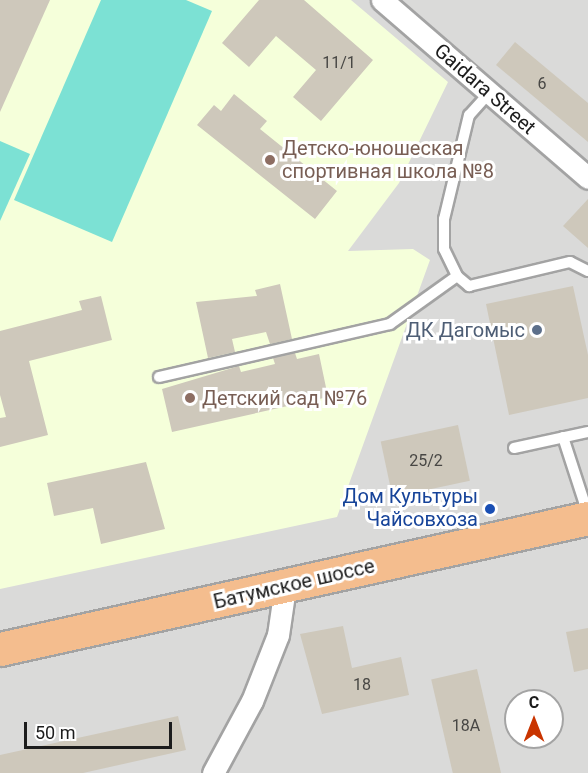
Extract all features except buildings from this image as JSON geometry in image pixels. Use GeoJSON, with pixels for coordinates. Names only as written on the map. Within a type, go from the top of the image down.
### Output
{"type":"FeatureCollection","features":[{"type":"Feature","properties":{"kind":"highway","name":"Батумское шоссе"},"geometry":{"type":"LineString","coordinates":[[0,650],[588,517]]}},
{"type":"Feature","properties":{"kind":"street","name":"Gaidara Street"},"geometry":{"type":"LineString","coordinates":[[382,0],[588,178]]}},
{"type":"Feature","properties":{"kind":"street"},"geometry":{"type":"LineString","coordinates":[[213,773],[252,701],[278,635],[285,587]]}},
{"type":"Feature","properties":{"kind":"lane"},"geometry":{"type":"LineString","coordinates":[[490,92],[469,115],[444,219],[444,249],[457,276],[469,286],[570,262],[588,271]]}},
{"type":"Feature","properties":{"kind":"lane"},"geometry":{"type":"LineString","coordinates":[[159,377],[390,324],[457,276]]}},
{"type":"Feature","properties":{"kind":"lane"},"geometry":{"type":"LineString","coordinates":[[514,448],[588,432]]}},
{"type":"Feature","properties":{"kind":"lane"},"geometry":{"type":"LineString","coordinates":[[563,437],[588,517]]}},
{"type":"Feature","properties":{"kind":"shaded area"},"geometry":{"type":"Polygon","coordinates":[[[0,0],[588,0],[588,773],[0,773],[0,0]]]}},
{"type":"Feature","properties":{"kind":"shaded area"},"geometry":{"type":"Polygon","coordinates":[[[0,0],[351,0],[448,82],[399,183],[348,251],[413,249],[430,260],[337,517],[0,589],[0,0]]]}},
{"type":"Feature","properties":{"kind":"shaded area"},"geometry":{"type":"Polygon","coordinates":[[[101,0],[186,0],[212,11],[112,242],[14,200],[101,0]]]}},
{"type":"Feature","properties":{"kind":"shaded area"},"geometry":{"type":"Polygon","coordinates":[[[0,141],[30,154],[0,221],[0,141]]]}},
{"type":"Feature","properties":{"kind":"place","name":"Детско-юношеская спортивная школа №8"},"geometry":{"type":"Point","coordinates":[270,160]}},
{"type":"Feature","properties":{"kind":"place","name":"ДК Дагомыс"},"geometry":{"type":"Point","coordinates":[537,330]}},
{"type":"Feature","properties":{"kind":"place","name":"Детский сад №76"},"geometry":{"type":"Point","coordinates":[190,398]}},
{"type":"Feature","properties":{"kind":"place","name":"Дом Культуры Чайсовхоза"},"geometry":{"type":"Point","coordinates":[490,509]}}]}
